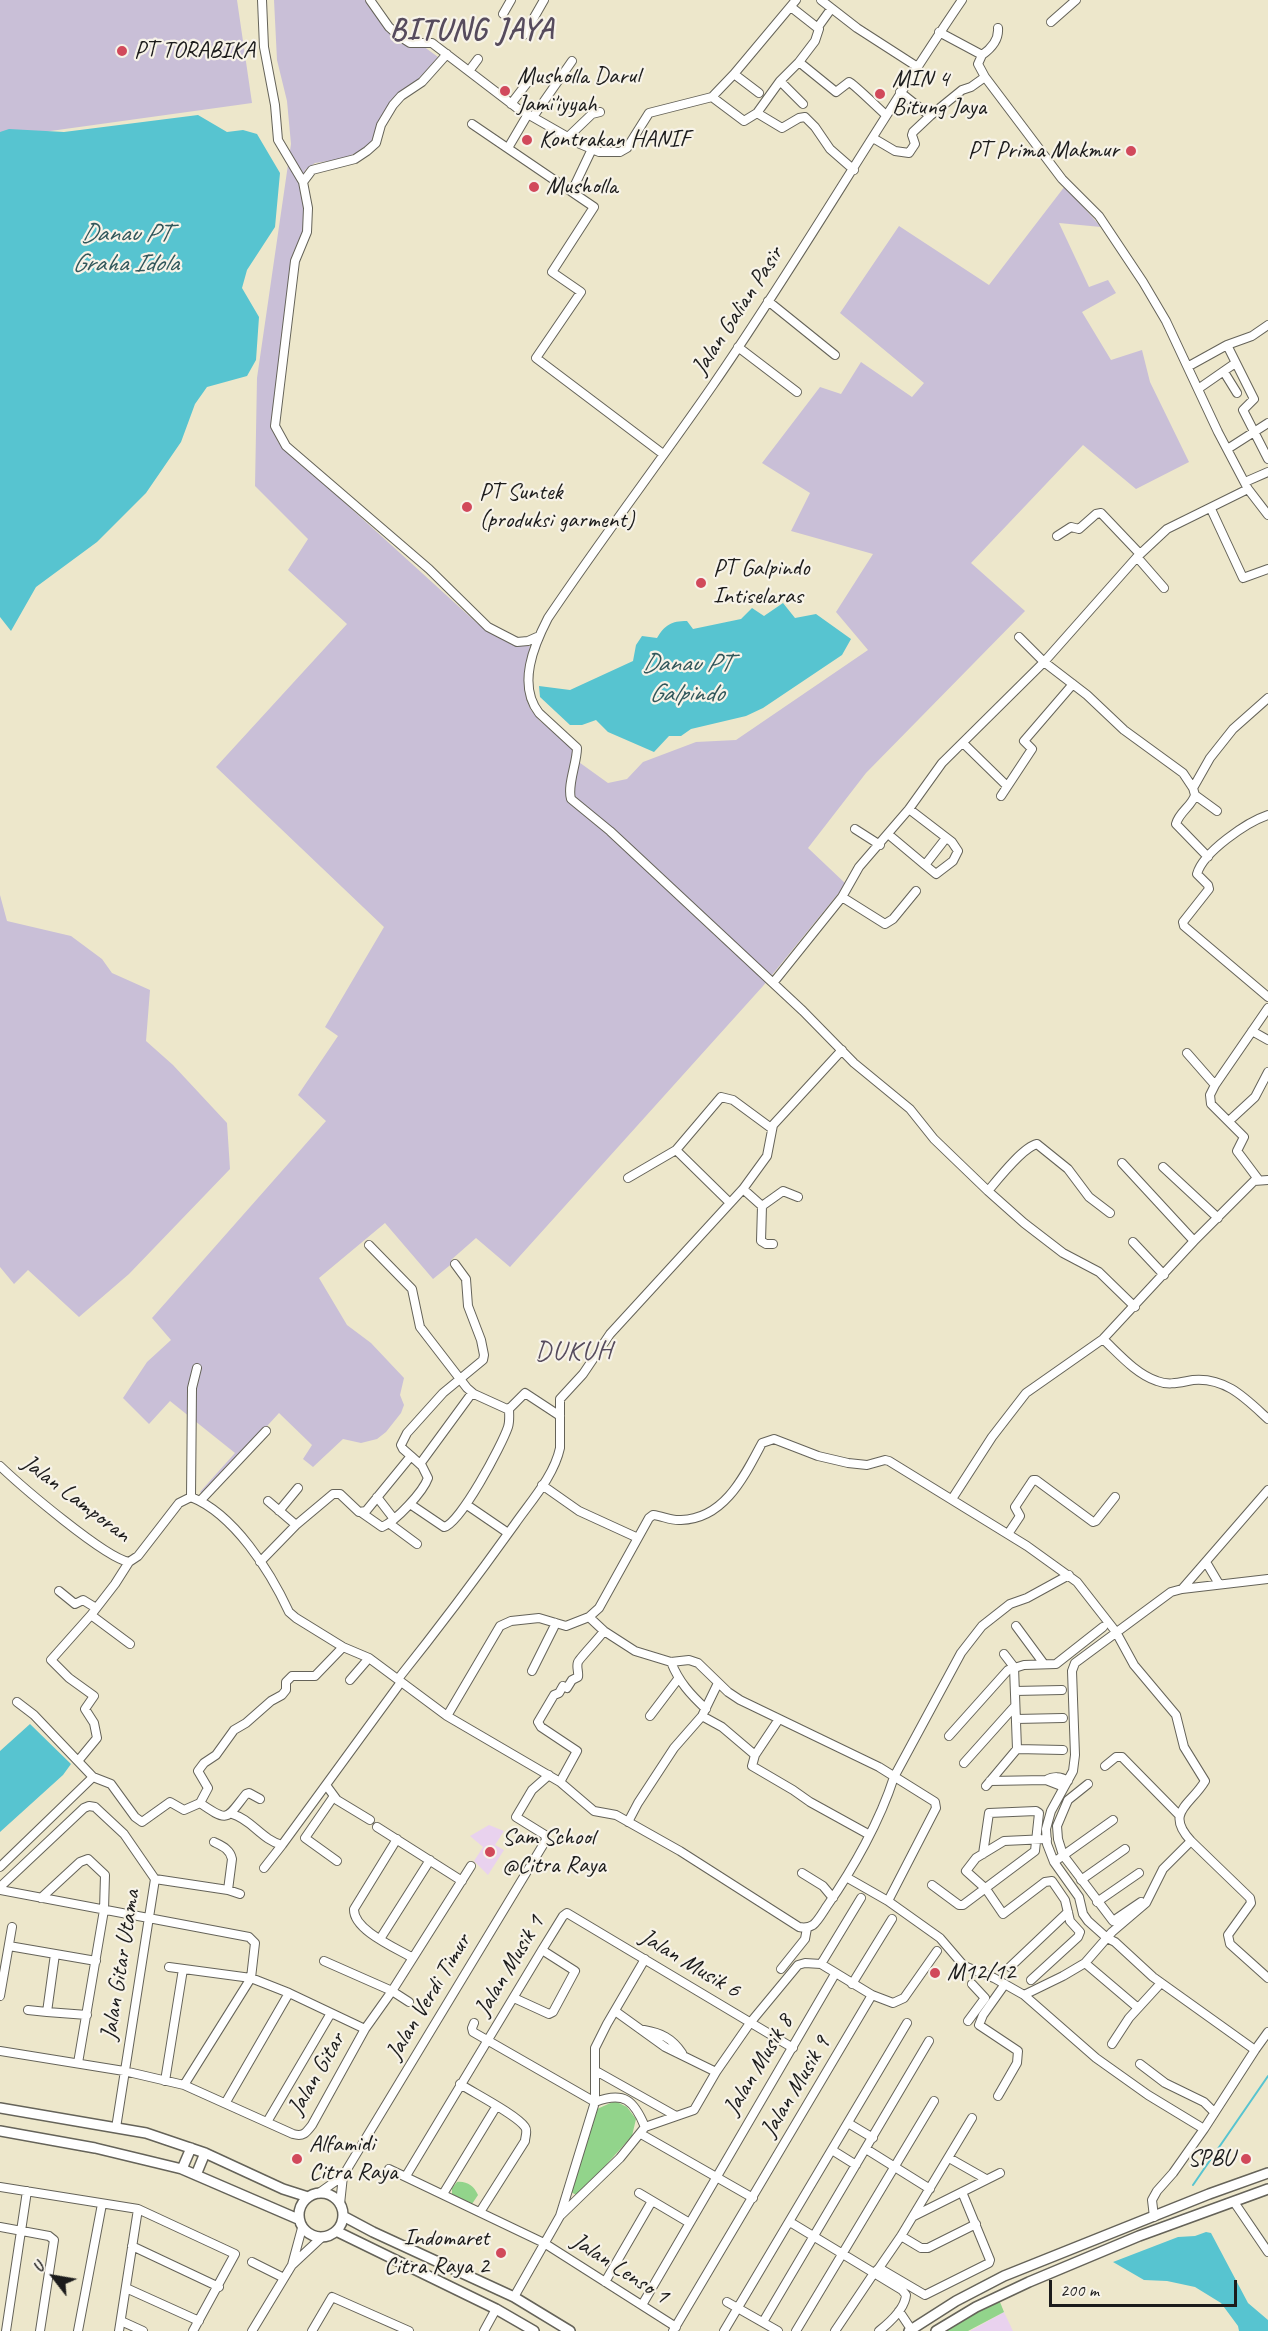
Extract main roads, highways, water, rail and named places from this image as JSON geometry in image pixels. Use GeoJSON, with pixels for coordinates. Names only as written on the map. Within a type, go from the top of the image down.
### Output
{"type":"FeatureCollection","features":[{"type":"Feature","properties":{"kind":"main road"},"geometry":{"type":"LineString","coordinates":[[0,2108],[146,2133],[205,2153],[283,2189],[308,2197],[320,2193],[328,2195],[340,2204],[343,2216],[336,2231],[322,2237],[307,2233],[300,2224],[182,2169],[95,2148],[0,2131]]}},
{"type":"Feature","properties":{"kind":"main road"},"geometry":{"type":"LineString","coordinates":[[182,2169],[191,2148]]}},
{"type":"Feature","properties":{"kind":"main road"},"geometry":{"type":"LineString","coordinates":[[196,2175],[205,2153]]}},
{"type":"Feature","properties":{"kind":"main road"},"geometry":{"type":"LineString","coordinates":[[910,2330],[956,2301],[998,2279],[1209,2194],[1268,2173]]}},
{"type":"Feature","properties":{"kind":"main road"},"geometry":{"type":"LineString","coordinates":[[936,2331],[976,2307],[1138,2236],[1268,2189]]}},
{"type":"Feature","properties":{"kind":"main road"},"geometry":{"type":"LineString","coordinates":[[300,2224],[299,2211],[308,2197]]}},
{"type":"Feature","properties":{"kind":"main road"},"geometry":{"type":"LineString","coordinates":[[343,2216],[514,2297],[570,2331]]}},
{"type":"Feature","properties":{"kind":"main road"},"geometry":{"type":"LineString","coordinates":[[336,2231],[496,2309],[534,2331]]}},
{"type":"Feature","properties":{"kind":"main road"},"geometry":{"type":"LineString","coordinates":[[1067,2252],[1071,2265]]}},
{"type":"Feature","properties":{"kind":"main road"},"geometry":{"type":"LineString","coordinates":[[440,2283],[441,2272],[448,2265]]}},
{"type":"Feature","properties":{"kind":"water","name":"Danau PT Graha Idola"},"geometry":{"type":"Polygon","coordinates":[[[198,115],[227,132],[243,130],[257,134],[280,173],[275,227],[247,270],[242,288],[259,317],[256,360],[247,376],[207,387],[195,404],[181,442],[146,493],[97,542],[36,587],[11,631],[0,617],[0,132],[9,129],[64,132],[198,115]]]}},
{"type":"Feature","properties":{"kind":"water","name":"Danau PT Galpindo"},"geometry":{"type":"Polygon","coordinates":[[[783,603],[795,618],[816,614],[851,639],[842,655],[763,708],[746,716],[691,729],[681,736],[669,736],[654,752],[608,732],[596,720],[582,725],[570,725],[540,697],[539,686],[570,690],[633,661],[636,645],[642,636],[657,638],[666,627],[673,623],[687,621],[693,629],[741,619],[752,608],[764,616],[783,603]]]}},
{"type":"Feature","properties":{"kind":"water"},"geometry":{"type":"Polygon","coordinates":[[[30,1724],[71,1764],[63,1775],[0,1832],[0,1751],[30,1724]]]}},
{"type":"Feature","properties":{"kind":"water"},"geometry":{"type":"Polygon","coordinates":[[[1206,2232],[1211,2233],[1248,2303],[1268,2320],[1268,2331],[1239,2331],[1238,2326],[1221,2303],[1195,2287],[1167,2281],[1144,2280],[1113,2262],[1178,2237],[1195,2236],[1206,2232]]]}},
{"type":"Feature","properties":{"kind":"waterway"},"geometry":{"type":"LineString","coordinates":[[1193,2185],[1268,2076]]}},
{"type":"Feature","properties":{"kind":"place","name":"PT TORABIKA"},"geometry":{"type":"Point","coordinates":[122,51]}},
{"type":"Feature","properties":{"kind":"place","name":"Musholla Darul Jami'iyyah"},"geometry":{"type":"Point","coordinates":[505,91]}},
{"type":"Feature","properties":{"kind":"place","name":"MIN 4 Bitung Jaya"},"geometry":{"type":"Point","coordinates":[880,94]}},
{"type":"Feature","properties":{"kind":"place","name":"Kontrakan HANIF"},"geometry":{"type":"Point","coordinates":[527,140]}},
{"type":"Feature","properties":{"kind":"place","name":"PT Prima Makmur"},"geometry":{"type":"Point","coordinates":[1131,151]}},
{"type":"Feature","properties":{"kind":"place","name":"Musholla"},"geometry":{"type":"Point","coordinates":[534,187]}},
{"type":"Feature","properties":{"kind":"place","name":"PT Suntek (produksi garment)"},"geometry":{"type":"Point","coordinates":[467,507]}},
{"type":"Feature","properties":{"kind":"place","name":"PT Galpindo Intiselaras"},"geometry":{"type":"Point","coordinates":[701,583]}},
{"type":"Feature","properties":{"kind":"place","name":"Sam School @Citra Raya"},"geometry":{"type":"Point","coordinates":[490,1852]}},
{"type":"Feature","properties":{"kind":"place","name":"M12/12"},"geometry":{"type":"Point","coordinates":[935,1973]}},
{"type":"Feature","properties":{"kind":"place","name":"Alfamidi Citra Raya"},"geometry":{"type":"Point","coordinates":[297,2159]}},
{"type":"Feature","properties":{"kind":"place","name":"SPBU"},"geometry":{"type":"Point","coordinates":[1246,2159]}},
{"type":"Feature","properties":{"kind":"place","name":"Indomaret Citra Raya 2"},"geometry":{"type":"Point","coordinates":[501,2253]}},
{"type":"Feature","properties":{"kind":"district","name":"BITUNG JAYA"},"geometry":{"type":"Point","coordinates":[472,31]}},
{"type":"Feature","properties":{"kind":"district","name":"DUKUH"},"geometry":{"type":"Point","coordinates":[574,1352]}}]}
